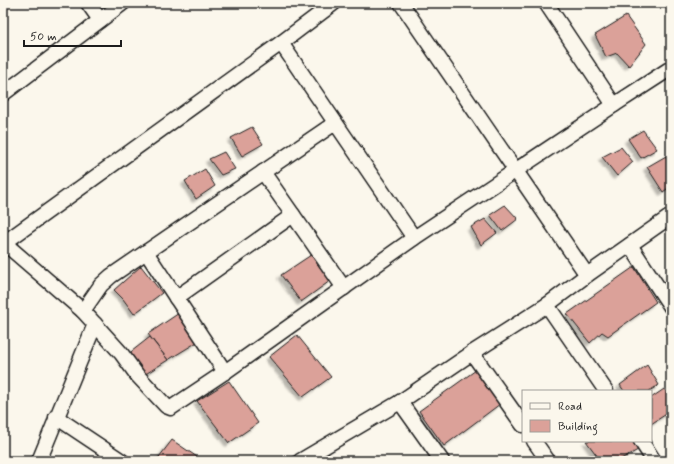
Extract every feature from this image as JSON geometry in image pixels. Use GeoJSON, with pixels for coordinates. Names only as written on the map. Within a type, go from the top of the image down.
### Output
{"type":"FeatureCollection","features":[{"type":"Feature","properties":{"kind":"street"},"geometry":{"type":"LineString","coordinates":[[88,3],[100,20]]}},
{"type":"Feature","properties":{"kind":"street"},"geometry":{"type":"LineString","coordinates":[[3,94],[123,3]]}},
{"type":"Feature","properties":{"kind":"street"},"geometry":{"type":"LineString","coordinates":[[334,3],[281,43],[4,242],[83,311],[121,354],[137,375],[166,406],[171,408],[225,372],[414,238],[614,104],[671,68]]}},
{"type":"Feature","properties":{"kind":"street"},"geometry":{"type":"LineString","coordinates":[[401,3],[587,275]]}},
{"type":"Feature","properties":{"kind":"street"},"geometry":{"type":"LineString","coordinates":[[546,3],[614,104]]}},
{"type":"Feature","properties":{"kind":"street"},"geometry":{"type":"LineString","coordinates":[[281,43],[414,238]]}},
{"type":"Feature","properties":{"kind":"street"},"geometry":{"type":"LineString","coordinates":[[83,311],[101,285],[111,276],[335,123]]}},
{"type":"Feature","properties":{"kind":"street"},"geometry":{"type":"LineString","coordinates":[[263,172],[344,288]]}},
{"type":"Feature","properties":{"kind":"street"},"geometry":{"type":"LineString","coordinates":[[176,298],[293,215]]}},
{"type":"Feature","properties":{"kind":"street"},"geometry":{"type":"LineString","coordinates":[[300,461],[400,402],[472,353],[547,305],[671,216]]}},
{"type":"Feature","properties":{"kind":"street"},"geometry":{"type":"LineString","coordinates":[[630,245],[671,307]]}},
{"type":"Feature","properties":{"kind":"street"},"geometry":{"type":"LineString","coordinates":[[146,252],[225,372]]}},
{"type":"Feature","properties":{"kind":"street"},"geometry":{"type":"LineString","coordinates":[[547,305],[605,390]]}},
{"type":"Feature","properties":{"kind":"street"},"geometry":{"type":"LineString","coordinates":[[39,461],[95,324]]}},
{"type":"Feature","properties":{"kind":"street"},"geometry":{"type":"LineString","coordinates":[[472,353],[522,424]]}},
{"type":"Feature","properties":{"kind":"street"},"geometry":{"type":"LineString","coordinates":[[400,402],[442,461]]}},
{"type":"Feature","properties":{"kind":"street"},"geometry":{"type":"LineString","coordinates":[[56,417],[122,461]]}},
{"type":"Feature","properties":{"kind":"street"},"geometry":{"type":"LineString","coordinates":[[535,442],[548,461]]}},
{"type":"Feature","properties":{"kind":"street"},"geometry":{"type":"LineString","coordinates":[[642,442],[654,461]]}},
{"type":"Feature","properties":{"kind":"building"},"geometry":{"type":"Polygon","coordinates":[[[626,16],[646,44],[629,66],[617,53],[606,57],[595,35],[626,16]]]}},
{"type":"Feature","properties":{"kind":"building"},"geometry":{"type":"Polygon","coordinates":[[[252,127],[263,144],[242,156],[231,138],[252,127]]]}},
{"type":"Feature","properties":{"kind":"building"},"geometry":{"type":"Polygon","coordinates":[[[643,130],[657,149],[641,158],[628,139],[643,130]]]}},
{"type":"Feature","properties":{"kind":"building"},"geometry":{"type":"Polygon","coordinates":[[[621,147],[633,162],[617,176],[602,157],[621,147]]]}},
{"type":"Feature","properties":{"kind":"building"},"geometry":{"type":"Polygon","coordinates":[[[224,152],[235,169],[221,175],[209,159],[224,152]]]}},
{"type":"Feature","properties":{"kind":"building"},"geometry":{"type":"Polygon","coordinates":[[[666,156],[671,168],[671,186],[663,192],[647,167],[666,156]]]}},
{"type":"Feature","properties":{"kind":"building"},"geometry":{"type":"Polygon","coordinates":[[[205,169],[215,186],[196,199],[185,181],[205,169]]]}},
{"type":"Feature","properties":{"kind":"building"},"geometry":{"type":"Polygon","coordinates":[[[505,205],[518,219],[502,231],[490,215],[505,205]]]}},
{"type":"Feature","properties":{"kind":"building"},"geometry":{"type":"Polygon","coordinates":[[[485,219],[497,233],[481,245],[471,227],[485,219]]]}},
{"type":"Feature","properties":{"kind":"building"},"geometry":{"type":"Polygon","coordinates":[[[311,255],[330,281],[301,302],[281,275],[311,255]]]}},
{"type":"Feature","properties":{"kind":"building"},"geometry":{"type":"Polygon","coordinates":[[[141,266],[162,293],[134,314],[114,290],[141,266]]]}},
{"type":"Feature","properties":{"kind":"building"},"geometry":{"type":"Polygon","coordinates":[[[634,267],[656,302],[608,336],[602,332],[590,343],[567,314],[634,267]]]}},
{"type":"Feature","properties":{"kind":"building"},"geometry":{"type":"Polygon","coordinates":[[[179,313],[199,341],[168,360],[148,334],[179,313]]]}},
{"type":"Feature","properties":{"kind":"building"},"geometry":{"type":"Polygon","coordinates":[[[297,335],[331,377],[303,397],[269,357],[297,335]]]}},
{"type":"Feature","properties":{"kind":"building"},"geometry":{"type":"Polygon","coordinates":[[[150,337],[168,360],[144,375],[127,355],[150,337]]]}},
{"type":"Feature","properties":{"kind":"building"},"geometry":{"type":"Polygon","coordinates":[[[647,365],[659,385],[651,390],[623,390],[620,385],[647,365]]]}},
{"type":"Feature","properties":{"kind":"building"},"geometry":{"type":"Polygon","coordinates":[[[476,370],[500,404],[444,446],[419,411],[476,370]]]}},
{"type":"Feature","properties":{"kind":"building"},"geometry":{"type":"Polygon","coordinates":[[[229,381],[258,423],[229,443],[197,401],[229,381]]]}},
{"type":"Feature","properties":{"kind":"building"},"geometry":{"type":"Polygon","coordinates":[[[664,389],[671,398],[671,411],[652,423],[652,397],[664,389]]]}},
{"type":"Feature","properties":{"kind":"building"},"geometry":{"type":"Polygon","coordinates":[[[172,440],[203,461],[156,461],[172,440]]]}},
{"type":"Feature","properties":{"kind":"building"},"geometry":{"type":"Polygon","coordinates":[[[587,442],[633,442],[638,450],[617,461],[601,461],[587,442]]]}}]}
